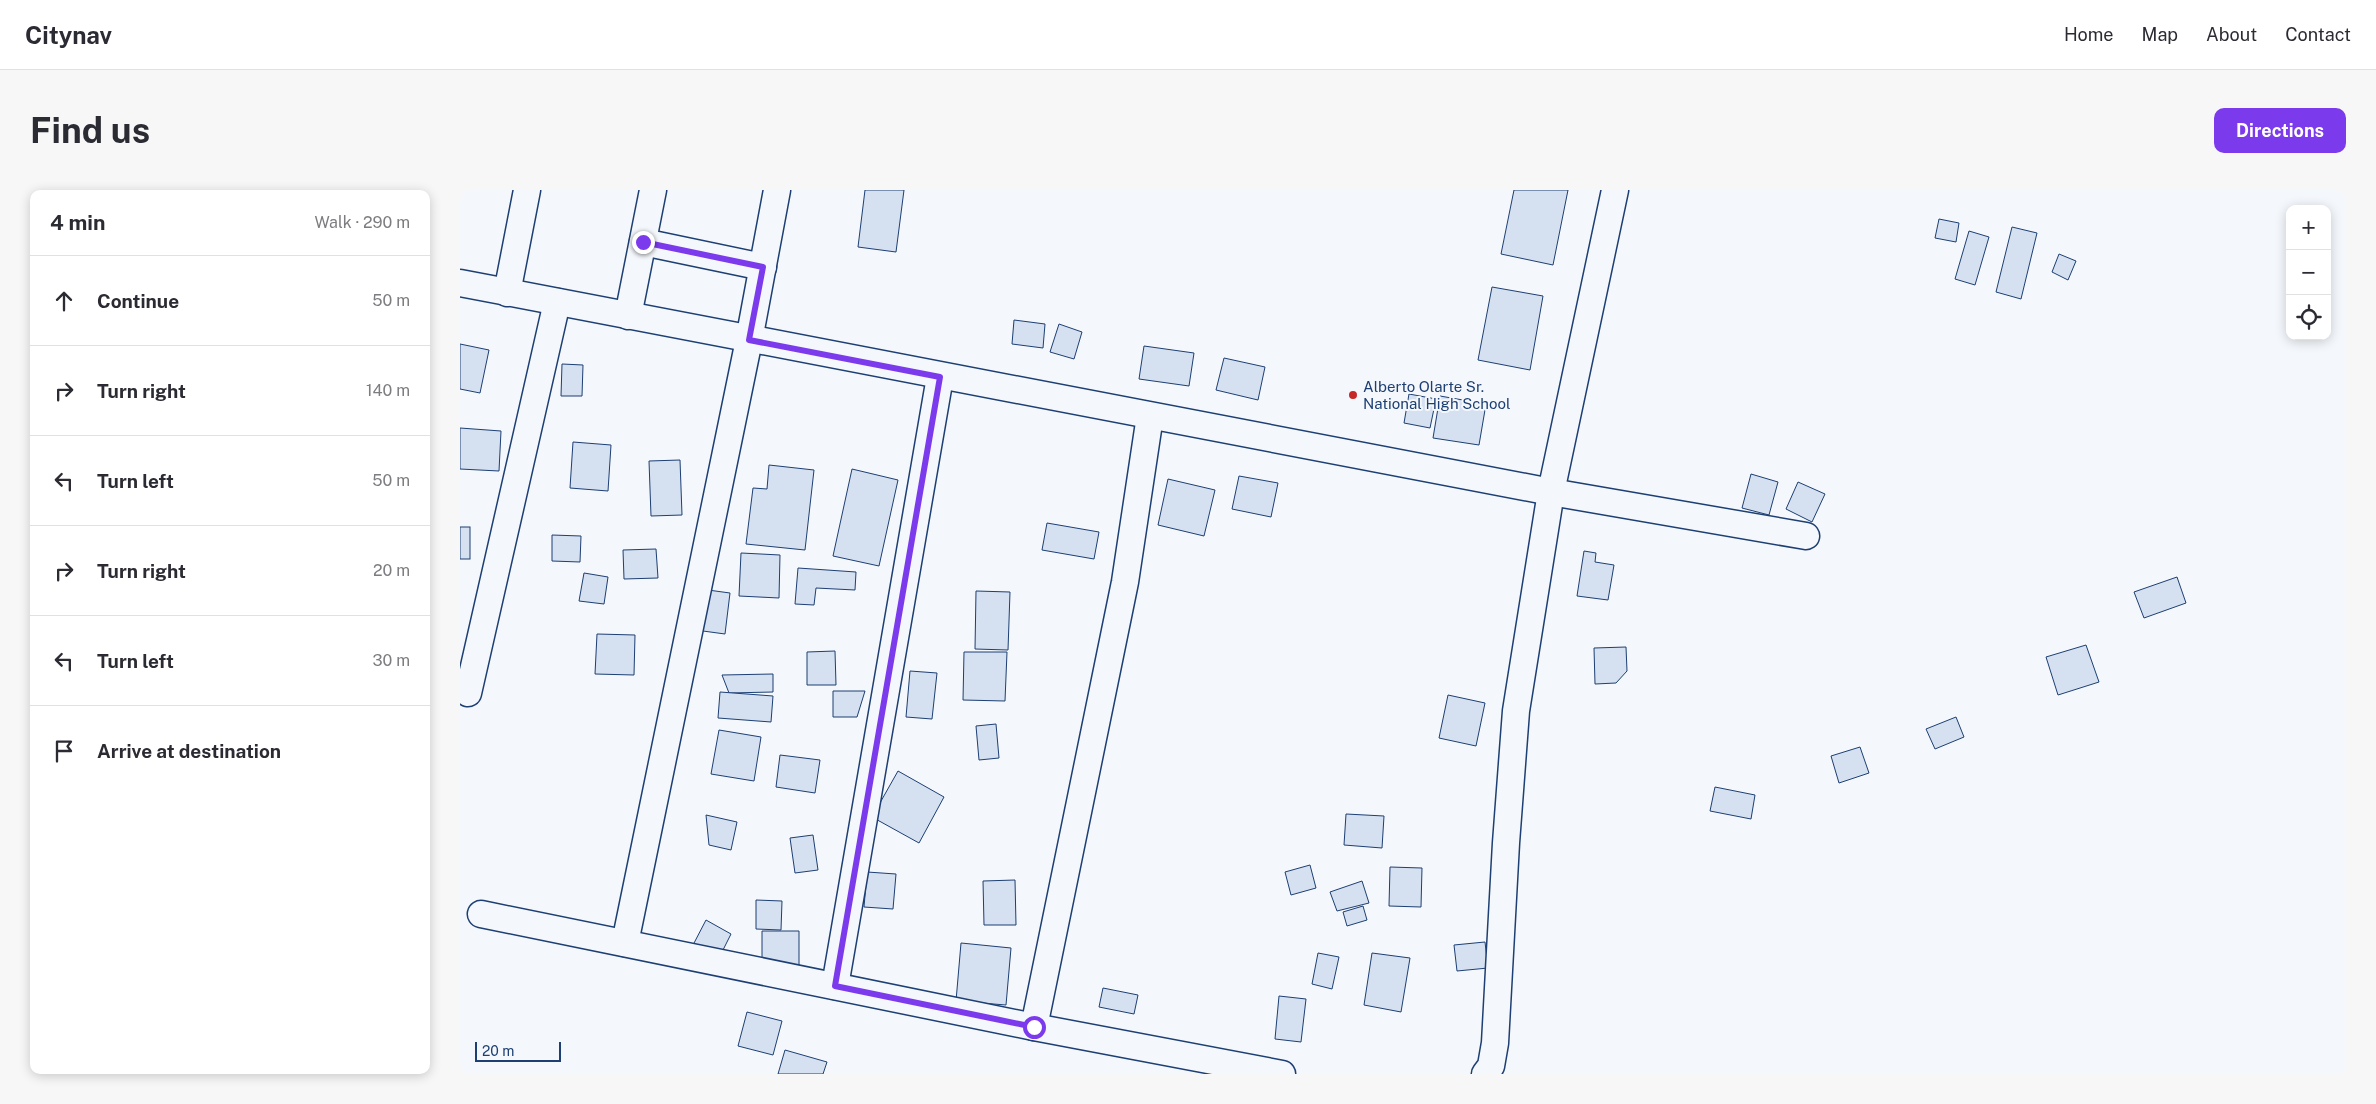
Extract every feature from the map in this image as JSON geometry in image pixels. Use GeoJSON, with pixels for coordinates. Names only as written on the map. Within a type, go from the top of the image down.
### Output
{"type":"FeatureCollection","features":[{"type":"Feature","properties":{"kind":"street"},"geometry":{"type":"LineString","coordinates":[[507,293],[527,190]]}},
{"type":"Feature","properties":{"kind":"street"},"geometry":{"type":"LineString","coordinates":[[628,316],[653,190]]}},
{"type":"Feature","properties":{"kind":"street"},"geometry":{"type":"LineString","coordinates":[[625,943],[749,340],[777,190]]}},
{"type":"Feature","properties":{"kind":"street"},"geometry":{"type":"LineString","coordinates":[[1485,1074],[1491,1066],[1495,1043],[1506,843],[1516,711],[1552,492],[1615,190]]}},
{"type":"Feature","properties":{"kind":"street"},"geometry":{"type":"LineString","coordinates":[[643,242],[763,267]]}},
{"type":"Feature","properties":{"kind":"street"},"geometry":{"type":"LineString","coordinates":[[460,283],[940,377],[1552,492],[1806,536]]}},
{"type":"Feature","properties":{"kind":"street"},"geometry":{"type":"LineString","coordinates":[[468,693],[557,302]]}},
{"type":"Feature","properties":{"kind":"street"},"geometry":{"type":"LineString","coordinates":[[835,986],[940,377]]}},
{"type":"Feature","properties":{"kind":"street"},"geometry":{"type":"LineString","coordinates":[[1034,1027],[1125,582],[1150,416]]}},
{"type":"Feature","properties":{"kind":"street"},"geometry":{"type":"LineString","coordinates":[[481,914],[1034,1027],[1282,1074]]}},
{"type":"Feature","properties":{"kind":"building"},"geometry":{"type":"Polygon","coordinates":[[[865,190],[904,190],[896,252],[858,247],[865,190]]]}},
{"type":"Feature","properties":{"kind":"building"},"geometry":{"type":"Polygon","coordinates":[[[1514,190],[1568,190],[1553,265],[1501,254],[1514,190]]]}},
{"type":"Feature","properties":{"kind":"building"},"geometry":{"type":"Polygon","coordinates":[[[1939,219],[1959,223],[1956,242],[1935,238],[1939,219]]]}},
{"type":"Feature","properties":{"kind":"building"},"geometry":{"type":"Polygon","coordinates":[[[2012,227],[2037,233],[2021,299],[1996,292],[2012,227]]]}},
{"type":"Feature","properties":{"kind":"building"},"geometry":{"type":"Polygon","coordinates":[[[1969,231],[1989,237],[1975,285],[1955,279],[1969,231]]]}},
{"type":"Feature","properties":{"kind":"building"},"geometry":{"type":"Polygon","coordinates":[[[2059,254],[2076,261],[2068,280],[2052,272],[2059,254]]]}},
{"type":"Feature","properties":{"kind":"building"},"geometry":{"type":"Polygon","coordinates":[[[1492,287],[1543,296],[1530,370],[1478,360],[1492,287]]]}},
{"type":"Feature","properties":{"kind":"building"},"geometry":{"type":"Polygon","coordinates":[[[1014,320],[1045,324],[1043,348],[1012,344],[1014,320]]]}},
{"type":"Feature","properties":{"kind":"building"},"geometry":{"type":"Polygon","coordinates":[[[1059,324],[1082,332],[1074,359],[1050,352],[1059,324]]]}},
{"type":"Feature","properties":{"kind":"building"},"geometry":{"type":"Polygon","coordinates":[[[460,344],[489,350],[480,393],[460,389],[460,344]]]}},
{"type":"Feature","properties":{"kind":"building"},"geometry":{"type":"Polygon","coordinates":[[[1144,346],[1194,353],[1189,386],[1139,379],[1144,346]]]}},
{"type":"Feature","properties":{"kind":"building"},"geometry":{"type":"Polygon","coordinates":[[[1224,358],[1265,367],[1258,400],[1216,390],[1224,358]]]}},
{"type":"Feature","properties":{"kind":"building"},"geometry":{"type":"Polygon","coordinates":[[[562,364],[583,365],[582,396],[561,396],[562,364]]]}},
{"type":"Feature","properties":{"kind":"building"},"geometry":{"type":"Polygon","coordinates":[[[1409,394],[1436,399],[1430,428],[1404,423],[1409,394]]]}},
{"type":"Feature","properties":{"kind":"building"},"geometry":{"type":"Polygon","coordinates":[[[1440,396],[1486,404],[1479,445],[1433,438],[1440,396]]]}},
{"type":"Feature","properties":{"kind":"building"},"geometry":{"type":"Polygon","coordinates":[[[460,428],[501,431],[499,471],[460,469],[460,428]]]}},
{"type":"Feature","properties":{"kind":"building"},"geometry":{"type":"Polygon","coordinates":[[[573,442],[611,445],[608,491],[570,488],[573,442]]]}},
{"type":"Feature","properties":{"kind":"building"},"geometry":{"type":"Polygon","coordinates":[[[680,460],[682,515],[651,516],[649,461],[680,460]]]}},
{"type":"Feature","properties":{"kind":"building"},"geometry":{"type":"Polygon","coordinates":[[[769,465],[814,470],[805,550],[746,544],[753,488],[767,489],[769,465]]]}},
{"type":"Feature","properties":{"kind":"building"},"geometry":{"type":"Polygon","coordinates":[[[852,469],[898,480],[879,566],[833,556],[852,469]]]}},
{"type":"Feature","properties":{"kind":"building"},"geometry":{"type":"Polygon","coordinates":[[[1751,474],[1778,482],[1769,515],[1742,508],[1751,474]]]}},
{"type":"Feature","properties":{"kind":"building"},"geometry":{"type":"Polygon","coordinates":[[[1239,476],[1278,483],[1271,517],[1232,509],[1239,476]]]}},
{"type":"Feature","properties":{"kind":"building"},"geometry":{"type":"Polygon","coordinates":[[[1168,479],[1215,490],[1204,536],[1158,525],[1168,479]]]}},
{"type":"Feature","properties":{"kind":"building"},"geometry":{"type":"Polygon","coordinates":[[[1798,482],[1825,494],[1812,522],[1786,509],[1798,482]]]}},
{"type":"Feature","properties":{"kind":"building"},"geometry":{"type":"Polygon","coordinates":[[[1047,523],[1099,532],[1094,559],[1042,550],[1047,523]]]}},
{"type":"Feature","properties":{"kind":"building"},"geometry":{"type":"Polygon","coordinates":[[[460,527],[470,527],[470,559],[460,559],[460,527]]]}},
{"type":"Feature","properties":{"kind":"building"},"geometry":{"type":"Polygon","coordinates":[[[552,535],[581,536],[580,562],[552,561],[552,535]]]}},
{"type":"Feature","properties":{"kind":"building"},"geometry":{"type":"Polygon","coordinates":[[[656,549],[658,578],[624,579],[623,550],[656,549]]]}},
{"type":"Feature","properties":{"kind":"building"},"geometry":{"type":"Polygon","coordinates":[[[1584,551],[1596,553],[1595,562],[1614,565],[1608,600],[1577,596],[1584,551]]]}},
{"type":"Feature","properties":{"kind":"building"},"geometry":{"type":"Polygon","coordinates":[[[741,553],[780,555],[779,598],[739,596],[741,553]]]}},
{"type":"Feature","properties":{"kind":"building"},"geometry":{"type":"Polygon","coordinates":[[[798,568],[856,572],[855,590],[816,588],[814,605],[795,604],[798,568]]]}},
{"type":"Feature","properties":{"kind":"building"},"geometry":{"type":"Polygon","coordinates":[[[584,573],[608,577],[604,604],[579,601],[584,573]]]}},
{"type":"Feature","properties":{"kind":"building"},"geometry":{"type":"Polygon","coordinates":[[[2177,577],[2186,603],[2144,618],[2134,592],[2177,577]]]}},
{"type":"Feature","properties":{"kind":"building"},"geometry":{"type":"Polygon","coordinates":[[[708,590],[730,593],[725,634],[703,631],[708,590]]]}},
{"type":"Feature","properties":{"kind":"building"},"geometry":{"type":"Polygon","coordinates":[[[976,591],[1010,592],[1008,650],[975,649],[976,591]]]}},
{"type":"Feature","properties":{"kind":"building"},"geometry":{"type":"Polygon","coordinates":[[[597,634],[635,635],[634,675],[595,674],[597,634]]]}},
{"type":"Feature","properties":{"kind":"building"},"geometry":{"type":"Polygon","coordinates":[[[2086,645],[2099,682],[2058,695],[2046,657],[2086,645]]]}},
{"type":"Feature","properties":{"kind":"building"},"geometry":{"type":"Polygon","coordinates":[[[1626,647],[1627,671],[1616,683],[1595,684],[1594,648],[1626,647]]]}},
{"type":"Feature","properties":{"kind":"building"},"geometry":{"type":"Polygon","coordinates":[[[835,651],[836,685],[807,685],[807,652],[835,651]]]}},
{"type":"Feature","properties":{"kind":"building"},"geometry":{"type":"Polygon","coordinates":[[[964,652],[1007,652],[1005,701],[963,700],[964,652]]]}},
{"type":"Feature","properties":{"kind":"building"},"geometry":{"type":"Polygon","coordinates":[[[910,671],[937,673],[932,719],[906,717],[910,671]]]}},
{"type":"Feature","properties":{"kind":"building"},"geometry":{"type":"Polygon","coordinates":[[[773,674],[773,692],[729,693],[722,675],[773,674]]]}},
{"type":"Feature","properties":{"kind":"building"},"geometry":{"type":"Polygon","coordinates":[[[833,691],[865,691],[857,717],[833,717],[833,691]]]}},
{"type":"Feature","properties":{"kind":"building"},"geometry":{"type":"Polygon","coordinates":[[[720,692],[773,696],[771,722],[718,718],[720,692]]]}},
{"type":"Feature","properties":{"kind":"building"},"geometry":{"type":"Polygon","coordinates":[[[1448,695],[1485,703],[1476,746],[1439,738],[1448,695]]]}},
{"type":"Feature","properties":{"kind":"building"},"geometry":{"type":"Polygon","coordinates":[[[1956,717],[1964,737],[1935,749],[1926,729],[1956,717]]]}},
{"type":"Feature","properties":{"kind":"building"},"geometry":{"type":"Polygon","coordinates":[[[996,724],[999,758],[979,760],[976,726],[996,724]]]}},
{"type":"Feature","properties":{"kind":"building"},"geometry":{"type":"Polygon","coordinates":[[[719,730],[761,737],[754,781],[711,774],[719,730]]]}},
{"type":"Feature","properties":{"kind":"building"},"geometry":{"type":"Polygon","coordinates":[[[1860,747],[1869,773],[1839,783],[1831,756],[1860,747]]]}},
{"type":"Feature","properties":{"kind":"building"},"geometry":{"type":"Polygon","coordinates":[[[780,755],[820,760],[815,793],[776,787],[780,755]]]}},
{"type":"Feature","properties":{"kind":"building"},"geometry":{"type":"Polygon","coordinates":[[[898,771],[944,797],[919,843],[872,817],[898,771]]]}},
{"type":"Feature","properties":{"kind":"building"},"geometry":{"type":"Polygon","coordinates":[[[1715,787],[1755,795],[1751,819],[1710,811],[1715,787]]]}},
{"type":"Feature","properties":{"kind":"building"},"geometry":{"type":"Polygon","coordinates":[[[1346,814],[1384,816],[1382,848],[1344,845],[1346,814]]]}},
{"type":"Feature","properties":{"kind":"building"},"geometry":{"type":"Polygon","coordinates":[[[706,815],[737,822],[731,850],[709,845],[706,815]]]}},
{"type":"Feature","properties":{"kind":"building"},"geometry":{"type":"Polygon","coordinates":[[[813,835],[818,870],[795,873],[790,838],[813,835]]]}},
{"type":"Feature","properties":{"kind":"building"},"geometry":{"type":"Polygon","coordinates":[[[1310,865],[1316,888],[1291,895],[1285,872],[1310,865]]]}},
{"type":"Feature","properties":{"kind":"building"},"geometry":{"type":"Polygon","coordinates":[[[1390,867],[1422,868],[1421,907],[1389,906],[1390,867]]]}},
{"type":"Feature","properties":{"kind":"building"},"geometry":{"type":"Polygon","coordinates":[[[867,872],[896,874],[893,909],[864,907],[867,872]]]}},
{"type":"Feature","properties":{"kind":"building"},"geometry":{"type":"Polygon","coordinates":[[[1015,880],[1016,925],[984,925],[983,881],[1015,880]]]}},
{"type":"Feature","properties":{"kind":"building"},"geometry":{"type":"Polygon","coordinates":[[[1362,881],[1369,903],[1337,911],[1330,892],[1362,881]]]}},
{"type":"Feature","properties":{"kind":"building"},"geometry":{"type":"Polygon","coordinates":[[[756,900],[782,901],[781,930],[756,929],[756,900]]]}},
{"type":"Feature","properties":{"kind":"building"},"geometry":{"type":"Polygon","coordinates":[[[1363,906],[1367,920],[1347,926],[1343,912],[1363,906]]]}},
{"type":"Feature","properties":{"kind":"building"},"geometry":{"type":"Polygon","coordinates":[[[706,920],[731,934],[719,958],[693,945],[706,920]]]}},
{"type":"Feature","properties":{"kind":"building"},"geometry":{"type":"Polygon","coordinates":[[[762,931],[799,931],[799,970],[762,969],[762,931]]]}},
{"type":"Feature","properties":{"kind":"building"},"geometry":{"type":"Polygon","coordinates":[[[1485,942],[1488,968],[1457,971],[1454,945],[1485,942]]]}},
{"type":"Feature","properties":{"kind":"building"},"geometry":{"type":"Polygon","coordinates":[[[961,943],[1011,948],[1006,1005],[956,1001],[961,943]]]}},
{"type":"Feature","properties":{"kind":"building"},"geometry":{"type":"Polygon","coordinates":[[[1318,953],[1339,957],[1332,989],[1312,984],[1318,953]]]}},
{"type":"Feature","properties":{"kind":"building"},"geometry":{"type":"Polygon","coordinates":[[[1372,953],[1410,958],[1401,1012],[1364,1005],[1372,953]]]}},
{"type":"Feature","properties":{"kind":"building"},"geometry":{"type":"Polygon","coordinates":[[[1103,988],[1138,995],[1134,1014],[1099,1007],[1103,988]]]}},
{"type":"Feature","properties":{"kind":"building"},"geometry":{"type":"Polygon","coordinates":[[[1279,996],[1306,999],[1301,1042],[1275,1039],[1279,996]]]}},
{"type":"Feature","properties":{"kind":"building"},"geometry":{"type":"Polygon","coordinates":[[[747,1012],[782,1021],[773,1055],[738,1046],[747,1012]]]}},
{"type":"Feature","properties":{"kind":"building"},"geometry":{"type":"Polygon","coordinates":[[[785,1050],[827,1062],[823,1074],[778,1074],[785,1050]]]}},
{"type":"Feature","properties":{"kind":"place","name":"Alberto Olarte Sr. National High School"},"geometry":{"type":"Point","coordinates":[1353,395]}},
{"type":"Feature","properties":{"kind":"route"},"geometry":{"type":"LineString","coordinates":[[643,242],[763,267],[749,340],[940,377],[835,986],[1034,1027]]}}]}
